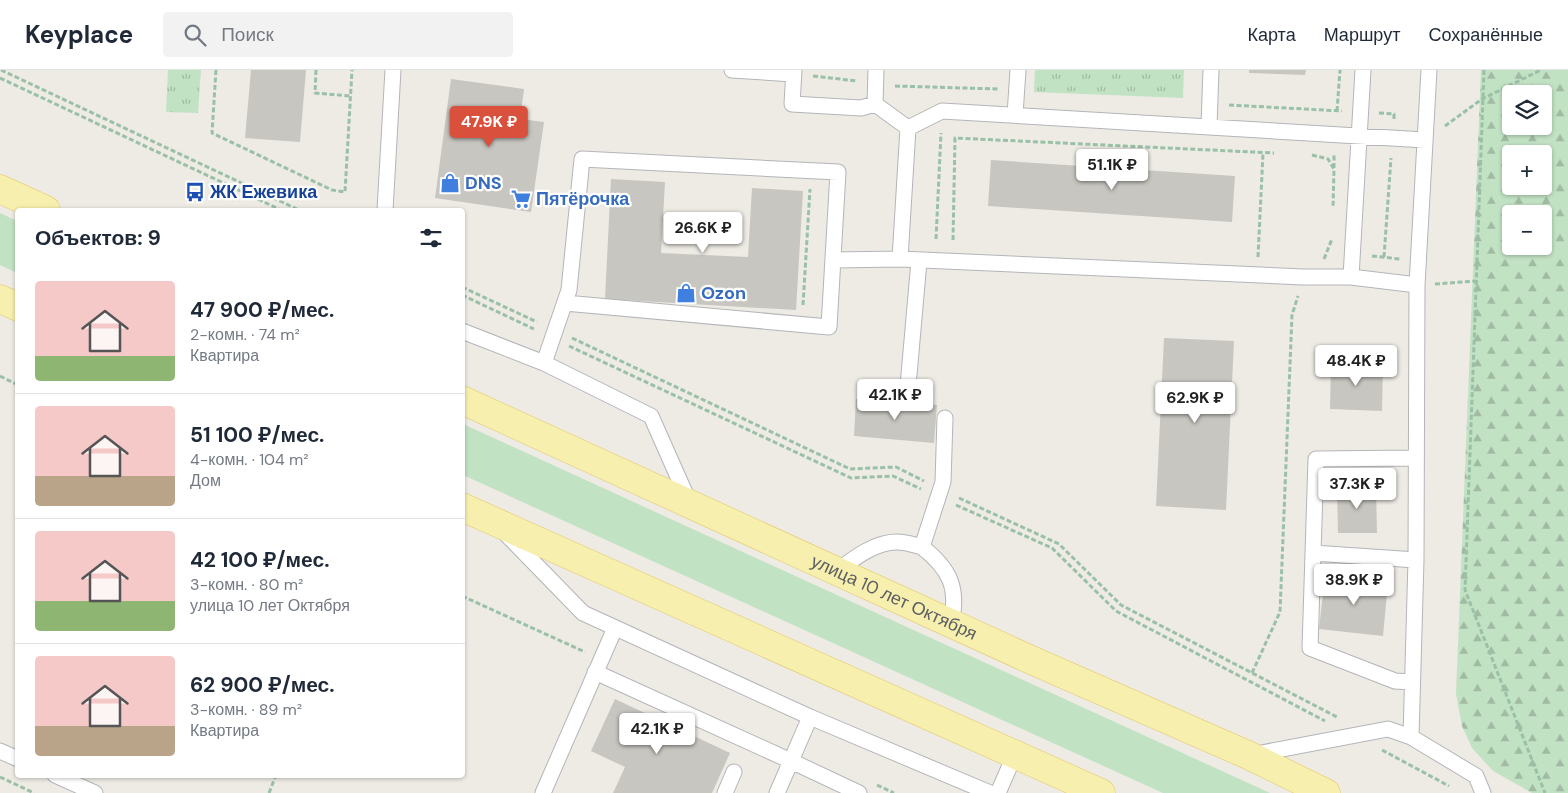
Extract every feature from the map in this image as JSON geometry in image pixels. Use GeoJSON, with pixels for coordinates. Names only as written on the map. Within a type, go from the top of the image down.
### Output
{"type":"FeatureCollection","features":[{"type":"Feature","properties":{"kind":"main road"},"geometry":{"type":"LineString","coordinates":[[0,189],[42,208]]}},
{"type":"Feature","properties":{"kind":"main road"},"geometry":{"type":"LineString","coordinates":[[0,299],[15,306]]}},
{"type":"Feature","properties":{"kind":"main road","name":"улица 10 лет Октября"},"geometry":{"type":"LineString","coordinates":[[465,401],[951,624],[1248,755],[1326,793]]}},
{"type":"Feature","properties":{"kind":"main road"},"geometry":{"type":"LineString","coordinates":[[465,508],[1101,793]]}},
{"type":"Feature","properties":{"kind":"lane"},"geometry":{"type":"LineString","coordinates":[[385,208],[393,70]]}},
{"type":"Feature","properties":{"kind":"lane"},"geometry":{"type":"LineString","coordinates":[[732,70],[794,72],[792,104],[861,108],[875,104]]}},
{"type":"Feature","properties":{"kind":"lane"},"geometry":{"type":"LineString","coordinates":[[875,104],[876,70]]}},
{"type":"Feature","properties":{"kind":"lane"},"geometry":{"type":"LineString","coordinates":[[1015,115],[1018,70]]}},
{"type":"Feature","properties":{"kind":"lane"},"geometry":{"type":"LineString","coordinates":[[1209,126],[1211,70]]}},
{"type":"Feature","properties":{"kind":"lane"},"geometry":{"type":"LineString","coordinates":[[1351,277],[1363,70]]}},
{"type":"Feature","properties":{"kind":"lane"},"geometry":{"type":"LineString","coordinates":[[1411,737],[1416,560],[1417,285],[1429,70]]}},
{"type":"Feature","properties":{"kind":"lane"},"geometry":{"type":"LineString","coordinates":[[875,104],[908,128]]}},
{"type":"Feature","properties":{"kind":"lane"},"geometry":{"type":"LineString","coordinates":[[908,128],[942,111],[1425,140]]}},
{"type":"Feature","properties":{"kind":"lane"},"geometry":{"type":"LineString","coordinates":[[900,259],[908,128]]}},
{"type":"Feature","properties":{"kind":"lane"},"geometry":{"type":"LineString","coordinates":[[544,363],[564,303],[569,290],[582,159],[838,172],[829,328],[564,303]]}},
{"type":"Feature","properties":{"kind":"lane"},"geometry":{"type":"LineString","coordinates":[[833,260],[900,259],[1304,277],[1351,277],[1417,285]]}},
{"type":"Feature","properties":{"kind":"lane"},"geometry":{"type":"LineString","coordinates":[[908,386],[918,261]]}},
{"type":"Feature","properties":{"kind":"lane"},"geometry":{"type":"LineString","coordinates":[[465,332],[544,363],[651,416],[691,504]]}},
{"type":"Feature","properties":{"kind":"lane"},"geometry":{"type":"LineString","coordinates":[[922,547],[940,493],[945,418]]}},
{"type":"Feature","properties":{"kind":"lane"},"geometry":{"type":"LineString","coordinates":[[1412,682],[1395,680],[1310,648],[1316,459],[1416,458]]}},
{"type":"Feature","properties":{"kind":"lane"},"geometry":{"type":"LineString","coordinates":[[492,520],[583,613],[900,757],[931,767],[990,793]]}},
{"type":"Feature","properties":{"kind":"lane"},"geometry":{"type":"LineString","coordinates":[[837,571],[858,556],[877,547],[897,542],[922,547],[938,559],[955,590],[951,624]]}},
{"type":"Feature","properties":{"kind":"lane"},"geometry":{"type":"LineString","coordinates":[[1313,553],[1416,560]]}},
{"type":"Feature","properties":{"kind":"lane"},"geometry":{"type":"LineString","coordinates":[[543,793],[615,628]]}},
{"type":"Feature","properties":{"kind":"lane"},"geometry":{"type":"LineString","coordinates":[[595,672],[859,793]]}},
{"type":"Feature","properties":{"kind":"lane"},"geometry":{"type":"LineString","coordinates":[[777,793],[810,717]]}},
{"type":"Feature","properties":{"kind":"lane"},"geometry":{"type":"LineString","coordinates":[[1248,755],[1388,728],[1411,737],[1476,776],[1483,793]]}},
{"type":"Feature","properties":{"kind":"lane"},"geometry":{"type":"LineString","coordinates":[[0,751],[15,758]]}},
{"type":"Feature","properties":{"kind":"lane"},"geometry":{"type":"LineString","coordinates":[[998,793],[1015,754]]}},
{"type":"Feature","properties":{"kind":"lane"},"geometry":{"type":"LineString","coordinates":[[725,793],[734,772]]}},
{"type":"Feature","properties":{"kind":"lane"},"geometry":{"type":"LineString","coordinates":[[62,778],[95,793]]}},
{"type":"Feature","properties":{"kind":"path"},"geometry":{"type":"LineString","coordinates":[[1,70],[295,208]]}},
{"type":"Feature","properties":{"kind":"path"},"geometry":{"type":"LineString","coordinates":[[216,70],[212,133],[332,190],[345,192],[352,70]]}},
{"type":"Feature","properties":{"kind":"path"},"geometry":{"type":"LineString","coordinates":[[316,70],[314,94],[350,96]]}},
{"type":"Feature","properties":{"kind":"path"},"geometry":{"type":"LineString","coordinates":[[1484,70],[1465,590],[1545,793]]}},
{"type":"Feature","properties":{"kind":"path"},"geometry":{"type":"LineString","coordinates":[[1425,140],[1482,99],[1542,70]]}},
{"type":"Feature","properties":{"kind":"path"},"geometry":{"type":"LineString","coordinates":[[0,78],[277,208]]}},
{"type":"Feature","properties":{"kind":"path"},"geometry":{"type":"LineString","coordinates":[[918,261],[936,239],[942,111]]}},
{"type":"Feature","properties":{"kind":"path"},"geometry":{"type":"LineString","coordinates":[[953,240],[956,138],[1279,153]]}},
{"type":"Feature","properties":{"kind":"path"},"geometry":{"type":"LineString","coordinates":[[1258,258],[1263,152]]}},
{"type":"Feature","properties":{"kind":"path"},"geometry":{"type":"LineString","coordinates":[[1305,154],[1328,159],[1334,169],[1333,213]]}},
{"type":"Feature","properties":{"kind":"path"},"geometry":{"type":"LineString","coordinates":[[801,325],[812,171]]}},
{"type":"Feature","properties":{"kind":"path"},"geometry":{"type":"LineString","coordinates":[[1252,673],[1280,612],[1292,315],[1304,277],[1314,262],[1324,259],[1332,239],[1332,230]]}},
{"type":"Feature","properties":{"kind":"path"},"geometry":{"type":"LineString","coordinates":[[936,239],[963,241]]}},
{"type":"Feature","properties":{"kind":"path"},"geometry":{"type":"LineString","coordinates":[[1248,257],[1267,258]]}},
{"type":"Feature","properties":{"kind":"path"},"geometry":{"type":"LineString","coordinates":[[1417,285],[1476,281]]}},
{"type":"Feature","properties":{"kind":"path"},"geometry":{"type":"LineString","coordinates":[[465,289],[554,334],[851,478],[892,476],[940,493],[1059,544],[1121,605],[1252,673],[1455,788]]}},
{"type":"Feature","properties":{"kind":"path"},"geometry":{"type":"LineString","coordinates":[[465,296],[554,334],[850,469],[896,467],[940,493],[1052,548],[1116,611],[1358,733]]}},
{"type":"Feature","properties":{"kind":"path"},"geometry":{"type":"LineString","coordinates":[[0,376],[15,383]]}},
{"type":"Feature","properties":{"kind":"path"},"geometry":{"type":"LineString","coordinates":[[0,777],[34,793]]}},
{"type":"Feature","properties":{"kind":"path"},"geometry":{"type":"LineString","coordinates":[[269,793],[275,778]]}},
{"type":"Feature","properties":{"kind":"green space"},"geometry":{"type":"Polygon","coordinates":[[[168,70],[201,70],[198,113],[166,112],[168,70]]]}},
{"type":"Feature","properties":{"kind":"green space"},"geometry":{"type":"Polygon","coordinates":[[[1035,70],[1184,70],[1183,98],[1034,92],[1035,70]]]}},
{"type":"Feature","properties":{"kind":"green space"},"geometry":{"type":"Polygon","coordinates":[[[1481,70],[1568,70],[1568,793],[1532,793],[1493,771],[1472,748],[1462,726],[1456,694],[1481,70]]]}},
{"type":"Feature","properties":{"kind":"green space"},"geometry":{"type":"Polygon","coordinates":[[[0,213],[15,220],[15,272],[0,265],[0,213]]]}},
{"type":"Feature","properties":{"kind":"green space"},"geometry":{"type":"Polygon","coordinates":[[[465,425],[1270,793],[1163,793],[465,476],[465,425]]]}},
{"type":"Feature","properties":{"kind":"building"},"geometry":{"type":"Polygon","coordinates":[[[251,70],[306,70],[300,142],[245,138],[251,70]]]}},
{"type":"Feature","properties":{"kind":"building"},"geometry":{"type":"Polygon","coordinates":[[[1249,70],[1306,70],[1305,75],[1249,73],[1249,70]]]}},
{"type":"Feature","properties":{"kind":"building"},"geometry":{"type":"Polygon","coordinates":[[[451,79],[524,89],[520,119],[544,122],[531,212],[435,198],[451,79]]]}},
{"type":"Feature","properties":{"kind":"building"},"geometry":{"type":"Polygon","coordinates":[[[991,160],[1235,176],[1232,222],[988,206],[991,160]]]}},
{"type":"Feature","properties":{"kind":"building"},"geometry":{"type":"Polygon","coordinates":[[[611,179],[665,182],[661,253],[748,257],[752,188],[803,191],[796,310],[605,299],[611,179]]]}},
{"type":"Feature","properties":{"kind":"building"},"geometry":{"type":"Polygon","coordinates":[[[1164,338],[1234,341],[1226,510],[1156,506],[1164,338]]]}},
{"type":"Feature","properties":{"kind":"building"},"geometry":{"type":"Polygon","coordinates":[[[1331,363],[1383,365],[1382,411],[1330,409],[1331,363]]]}},
{"type":"Feature","properties":{"kind":"building"},"geometry":{"type":"Polygon","coordinates":[[[856,399],[937,405],[934,443],[854,436],[856,399]]]}},
{"type":"Feature","properties":{"kind":"building"},"geometry":{"type":"Polygon","coordinates":[[[1337,487],[1376,487],[1377,533],[1338,533],[1337,487]]]}},
{"type":"Feature","properties":{"kind":"building"},"geometry":{"type":"Polygon","coordinates":[[[1325,575],[1388,582],[1383,636],[1319,629],[1325,575]]]}},
{"type":"Feature","properties":{"kind":"building"},"geometry":{"type":"Polygon","coordinates":[[[615,699],[730,753],[712,793],[613,793],[625,767],[591,751],[615,699]]]}},
{"type":"Feature","properties":{"kind":"place","name":"DNS"},"geometry":{"type":"Point","coordinates":[450,183]}},
{"type":"Feature","properties":{"kind":"place","name":"ЖК Ежевика"},"geometry":{"type":"Point","coordinates":[195,192]}},
{"type":"Feature","properties":{"kind":"place","name":"Пятёрочка"},"geometry":{"type":"Point","coordinates":[521,199]}},
{"type":"Feature","properties":{"kind":"place","name":"Ozon"},"geometry":{"type":"Point","coordinates":[686,293]}}]}
